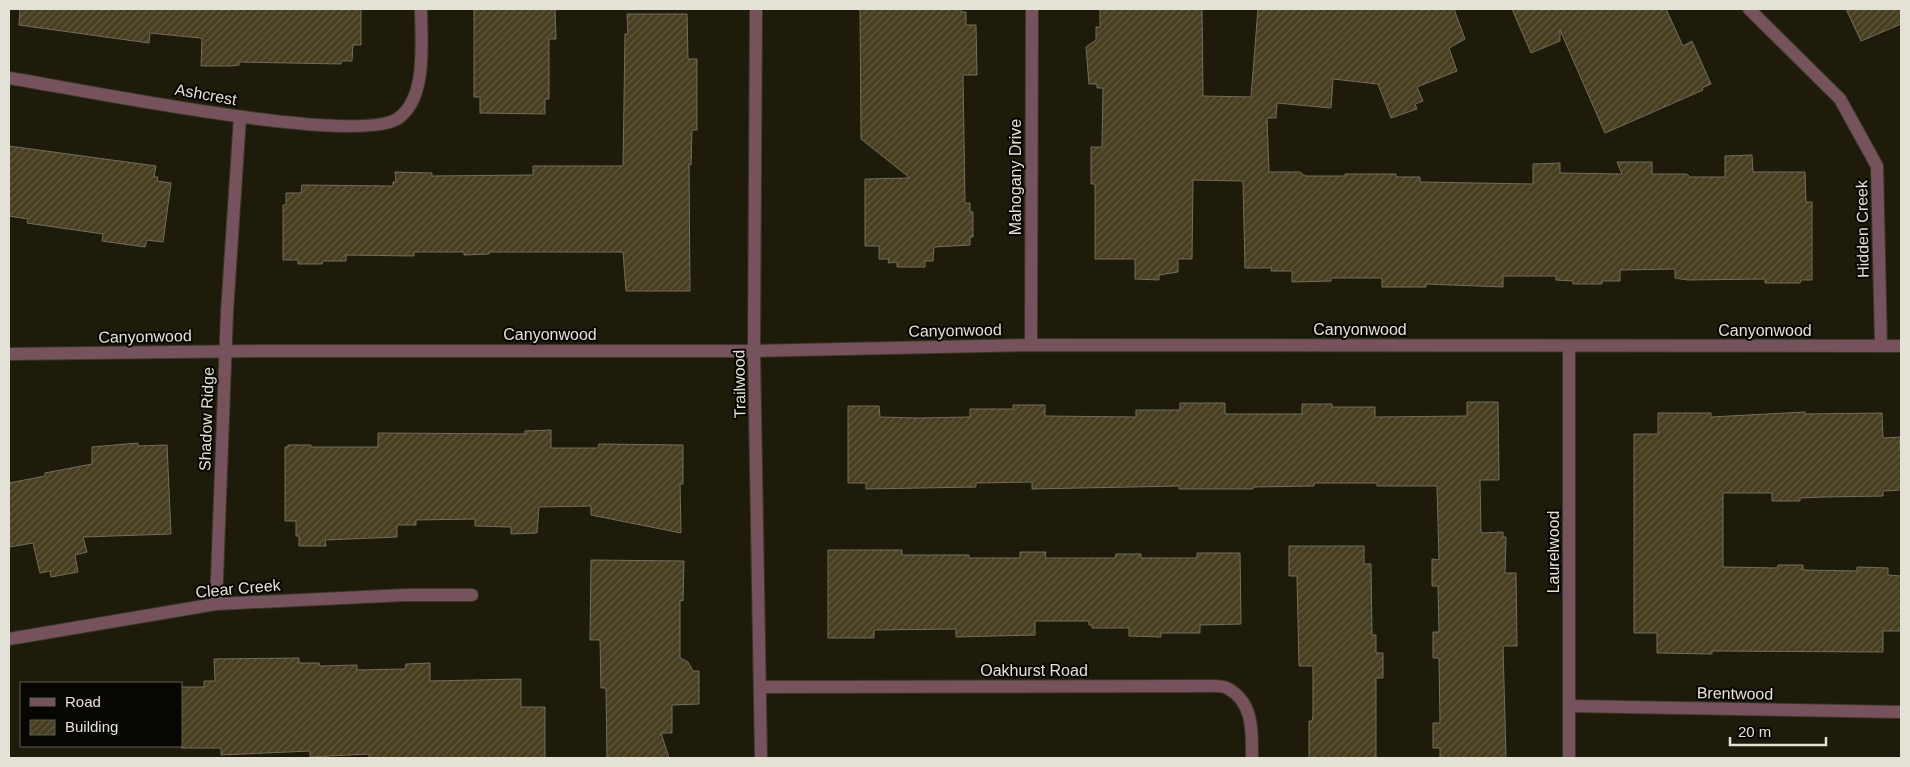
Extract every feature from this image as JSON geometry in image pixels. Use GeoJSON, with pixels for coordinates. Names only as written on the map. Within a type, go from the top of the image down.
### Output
{"type":"FeatureCollection","features":[{"type":"Feature","properties":{"kind":"street","name":"Ashcrest"},"geometry":{"type":"LineString","coordinates":[[9,78],[240,117],[346,127],[378,126],[397,118],[415,97],[421,66],[421,9]]}},
{"type":"Feature","properties":{"kind":"street","name":"Trailwood"},"geometry":{"type":"LineString","coordinates":[[756,9],[754,351],[761,758]]}},
{"type":"Feature","properties":{"kind":"street","name":"Mahogany Drive"},"geometry":{"type":"LineString","coordinates":[[1032,9],[1032,345]]}},
{"type":"Feature","properties":{"kind":"street","name":"Hidden Creek"},"geometry":{"type":"LineString","coordinates":[[1749,9],[1840,99],[1877,166],[1881,346]]}},
{"type":"Feature","properties":{"kind":"street","name":"Shadow Ridge"},"geometry":{"type":"LineString","coordinates":[[216,604],[225,351],[235,160],[240,117]]}},
{"type":"Feature","properties":{"kind":"street","name":"Canyonwood"},"geometry":{"type":"LineString","coordinates":[[9,354],[225,351],[754,351],[1032,345],[1901,346]]}},
{"type":"Feature","properties":{"kind":"street","name":"Laurelwood"},"geometry":{"type":"LineString","coordinates":[[1569,346],[1569,758]]}},
{"type":"Feature","properties":{"kind":"street","name":"Clear Creek"},"geometry":{"type":"LineString","coordinates":[[9,640],[216,604],[405,595],[472,595]]}},
{"type":"Feature","properties":{"kind":"street","name":"Oakhurst Road"},"geometry":{"type":"LineString","coordinates":[[760,687],[1204,686],[1226,688],[1246,703],[1252,725],[1252,758]]}},
{"type":"Feature","properties":{"kind":"street","name":"Brentwood"},"geometry":{"type":"LineString","coordinates":[[1569,706],[1901,712]]}},
{"type":"Feature","properties":{"kind":"building"},"geometry":{"type":"Polygon","coordinates":[[[20,9],[361,9],[361,45],[353,45],[352,61],[341,61],[341,64],[239,62],[239,65],[230,66],[201,66],[202,39],[200,38],[150,33],[149,43],[19,25],[20,9]]]}},
{"type":"Feature","properties":{"kind":"building"},"geometry":{"type":"Polygon","coordinates":[[[474,9],[555,9],[556,39],[549,39],[549,99],[545,99],[545,114],[480,113],[480,97],[474,97],[474,9]]]}},
{"type":"Feature","properties":{"kind":"building"},"geometry":{"type":"Polygon","coordinates":[[[860,9],[961,9],[961,12],[966,12],[966,25],[976,25],[977,75],[963,75],[965,203],[970,203],[970,212],[973,212],[973,237],[970,237],[970,245],[934,247],[933,261],[925,261],[925,267],[897,267],[897,262],[888,263],[889,259],[879,259],[879,246],[865,246],[865,179],[910,178],[861,139],[860,9]]]}},
{"type":"Feature","properties":{"kind":"building"},"geometry":{"type":"Polygon","coordinates":[[[1100,9],[1202,9],[1203,96],[1251,97],[1258,9],[1454,9],[1465,39],[1449,48],[1457,71],[1417,87],[1423,101],[1415,104],[1417,109],[1391,118],[1378,84],[1333,79],[1331,108],[1277,103],[1276,118],[1267,118],[1269,172],[1300,172],[1305,176],[1396,174],[1396,177],[1420,177],[1420,182],[1533,184],[1533,164],[1560,163],[1560,173],[1622,174],[1617,162],[1652,162],[1652,174],[1725,177],[1725,156],[1752,155],[1753,172],[1805,172],[1806,202],[1812,202],[1812,280],[1801,280],[1800,283],[1765,283],[1765,279],[1688,280],[1675,278],[1675,269],[1620,270],[1620,281],[1602,281],[1602,284],[1573,284],[1573,281],[1556,280],[1556,276],[1503,276],[1503,287],[1426,284],[1426,287],[1382,287],[1382,278],[1331,278],[1331,281],[1292,282],[1292,271],[1271,271],[1272,268],[1245,268],[1243,181],[1193,180],[1192,259],[1178,259],[1178,272],[1159,275],[1159,280],[1135,279],[1135,259],[1095,259],[1095,184],[1091,184],[1091,147],[1102,147],[1103,88],[1097,88],[1097,84],[1089,84],[1086,47],[1096,40],[1096,27],[1100,27],[1100,9]]]}},
{"type":"Feature","properties":{"kind":"building"},"geometry":{"type":"Polygon","coordinates":[[[1512,9],[1666,9],[1683,46],[1692,41],[1711,84],[1702,88],[1703,90],[1605,133],[1560,30],[1560,41],[1531,53],[1512,9]]]}},
{"type":"Feature","properties":{"kind":"building"},"geometry":{"type":"Polygon","coordinates":[[[1846,9],[1901,9],[1901,24],[1861,41],[1846,9]]]}},
{"type":"Feature","properties":{"kind":"building"},"geometry":{"type":"Polygon","coordinates":[[[627,14],[687,14],[688,59],[697,59],[697,130],[692,130],[691,165],[689,164],[690,291],[626,291],[623,252],[489,252],[489,254],[464,255],[464,252],[414,252],[414,256],[346,255],[346,261],[323,261],[322,264],[298,264],[298,260],[283,260],[283,205],[286,205],[286,193],[301,193],[302,185],[393,186],[393,182],[396,182],[395,172],[432,173],[432,176],[533,175],[533,166],[623,166],[625,34],[628,34],[627,14]]]}},
{"type":"Feature","properties":{"kind":"building"},"geometry":{"type":"Polygon","coordinates":[[[9,146],[156,166],[154,177],[158,177],[157,181],[171,183],[163,242],[147,240],[145,247],[102,241],[103,234],[27,223],[28,219],[9,216],[9,146]]]}},
{"type":"Feature","properties":{"kind":"building"},"geometry":{"type":"Polygon","coordinates":[[[1467,402],[1498,402],[1499,480],[1480,480],[1481,533],[1503,532],[1503,537],[1506,537],[1505,573],[1516,573],[1517,646],[1503,646],[1506,758],[1440,758],[1440,748],[1433,748],[1433,723],[1440,723],[1439,658],[1433,658],[1433,632],[1439,632],[1438,586],[1432,586],[1432,559],[1439,560],[1437,486],[1377,486],[1377,483],[1314,483],[1314,486],[1253,487],[1253,489],[1179,489],[1179,486],[1032,489],[1032,482],[976,483],[976,487],[866,489],[866,483],[848,483],[848,406],[879,406],[880,417],[918,418],[970,417],[970,409],[1013,409],[1013,405],[1045,405],[1045,416],[1136,417],[1136,410],[1180,410],[1180,403],[1225,403],[1225,414],[1302,414],[1302,404],[1332,404],[1332,407],[1375,407],[1375,417],[1467,416],[1467,402]]]}},
{"type":"Feature","properties":{"kind":"building"},"geometry":{"type":"Polygon","coordinates":[[[1805,412],[1805,414],[1882,413],[1883,438],[1900,437],[1901,490],[1883,491],[1883,496],[1800,498],[1800,501],[1772,501],[1772,493],[1723,493],[1723,567],[1777,568],[1778,565],[1803,565],[1803,570],[1857,571],[1857,567],[1888,568],[1888,575],[1901,576],[1901,631],[1883,631],[1883,652],[1712,651],[1712,654],[1657,653],[1657,633],[1634,633],[1634,434],[1658,434],[1658,413],[1711,413],[1711,417],[1805,412]]]}},
{"type":"Feature","properties":{"kind":"building"},"geometry":{"type":"Polygon","coordinates":[[[551,430],[551,448],[598,448],[599,444],[683,445],[683,484],[680,484],[681,533],[591,515],[591,506],[539,507],[537,533],[511,534],[511,527],[475,526],[475,519],[416,520],[416,525],[397,525],[397,537],[325,540],[326,546],[299,546],[299,536],[296,536],[296,521],[285,521],[285,447],[288,447],[288,445],[378,447],[378,433],[525,434],[525,431],[551,430]]]}},
{"type":"Feature","properties":{"kind":"building"},"geometry":{"type":"Polygon","coordinates":[[[138,443],[138,446],[167,445],[171,534],[83,537],[87,552],[75,555],[78,572],[51,577],[50,571],[40,573],[33,543],[9,547],[9,483],[45,476],[45,473],[92,464],[92,447],[138,443]]]}},
{"type":"Feature","properties":{"kind":"building"},"geometry":{"type":"Polygon","coordinates":[[[1289,546],[1364,546],[1364,564],[1371,564],[1372,635],[1376,635],[1376,653],[1383,653],[1383,678],[1376,678],[1376,758],[1309,758],[1309,721],[1312,721],[1313,716],[1313,666],[1299,666],[1297,576],[1289,576],[1289,546]]]}},
{"type":"Feature","properties":{"kind":"building"},"geometry":{"type":"Polygon","coordinates":[[[828,550],[902,550],[902,555],[969,555],[969,558],[1020,558],[1020,552],[1046,552],[1045,558],[1115,558],[1116,554],[1141,554],[1141,558],[1197,558],[1197,553],[1240,553],[1241,624],[1200,625],[1200,633],[1161,633],[1161,637],[1129,636],[1129,628],[1092,628],[1092,625],[1089,625],[1089,621],[1035,621],[1035,635],[956,637],[956,629],[874,630],[874,638],[828,638],[828,550]]]}},
{"type":"Feature","properties":{"kind":"building"},"geometry":{"type":"Polygon","coordinates":[[[591,560],[684,561],[683,601],[680,600],[680,658],[688,662],[693,671],[699,671],[699,704],[672,705],[672,733],[661,733],[669,758],[607,758],[606,688],[601,688],[600,640],[590,640],[591,560]]]}},
{"type":"Feature","properties":{"kind":"building"},"geometry":{"type":"Polygon","coordinates":[[[299,658],[299,663],[319,663],[320,666],[357,665],[357,670],[405,669],[406,664],[430,663],[430,681],[521,679],[521,707],[545,707],[545,758],[369,758],[369,754],[310,757],[310,751],[221,755],[221,748],[181,748],[182,687],[204,687],[204,681],[215,681],[214,659],[299,658]]]}}]}
